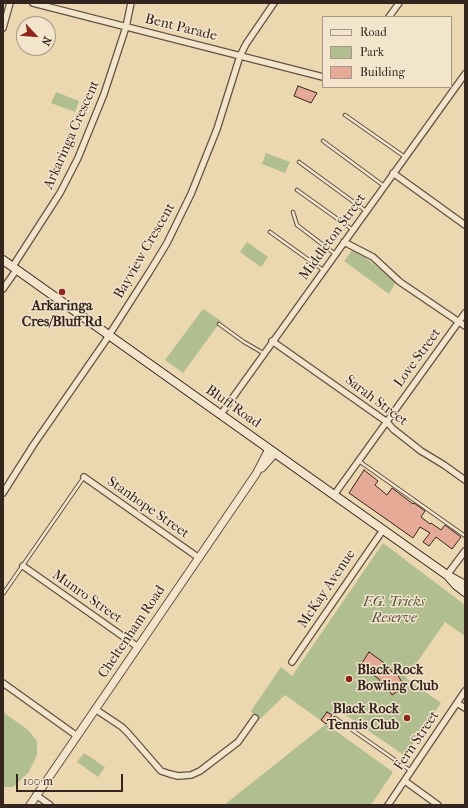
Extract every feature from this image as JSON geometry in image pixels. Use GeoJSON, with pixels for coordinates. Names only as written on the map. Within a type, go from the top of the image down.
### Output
{"type":"FeatureCollection","features":[{"type":"Feature","properties":{"kind":"main road","name":"Bluff Road"},"geometry":{"type":"LineString","coordinates":[[3,260],[383,530],[465,585]]}},
{"type":"Feature","properties":{"kind":"main road","name":"Bluff Road"},"geometry":{"type":"LineString","coordinates":[[448,575],[456,585],[465,592]]}},
{"type":"Feature","properties":{"kind":"street"},"geometry":{"type":"LineString","coordinates":[[3,28],[10,3]]}},
{"type":"Feature","properties":{"kind":"street","name":"Bent Parade"},"geometry":{"type":"LineString","coordinates":[[33,3],[322,77]]}},
{"type":"Feature","properties":{"kind":"street","name":"Arkaringa Crescent"},"geometry":{"type":"LineString","coordinates":[[3,289],[60,193],[78,158],[104,94],[126,27],[131,3]]}},
{"type":"Feature","properties":{"kind":"street","name":"Bayview Crescent"},"geometry":{"type":"LineString","coordinates":[[3,493],[34,444],[109,335],[150,272],[167,242],[191,194],[217,129],[240,56],[246,44],[274,3]]}},
{"type":"Feature","properties":{"kind":"street"},"geometry":{"type":"LineString","coordinates":[[390,16],[399,3]]}},
{"type":"Feature","properties":{"kind":"street","name":"Middleton Street"},"geometry":{"type":"LineString","coordinates":[[220,414],[465,74]]}},
{"type":"Feature","properties":{"kind":"street"},"geometry":{"type":"LineString","coordinates":[[393,173],[465,225]]}},
{"type":"Feature","properties":{"kind":"street"},"geometry":{"type":"LineString","coordinates":[[344,242],[373,257],[400,282],[465,326]]}},
{"type":"Feature","properties":{"kind":"street","name":"Love Street"},"geometry":{"type":"LineString","coordinates":[[334,495],[465,313]]}},
{"type":"Feature","properties":{"kind":"street","name":"Sarah Street"},"geometry":{"type":"LineString","coordinates":[[272,341],[387,422],[393,429],[421,451],[465,480]]}},
{"type":"Feature","properties":{"kind":"street","name":"Cheltenham Road"},"geometry":{"type":"LineString","coordinates":[[30,805],[272,451]]}},
{"type":"Feature","properties":{"kind":"street","name":"Stanhope Street"},"geometry":{"type":"LineString","coordinates":[[84,477],[199,558]]}},
{"type":"Feature","properties":{"kind":"street","name":"McKay Avenue"},"geometry":{"type":"LineString","coordinates":[[292,662],[383,530]]}},
{"type":"Feature","properties":{"kind":"street"},"geometry":{"type":"LineString","coordinates":[[448,575],[465,551]]}},
{"type":"Feature","properties":{"kind":"street","name":"Munro Street"},"geometry":{"type":"LineString","coordinates":[[22,566],[138,648]]}},
{"type":"Feature","properties":{"kind":"street"},"geometry":{"type":"LineString","coordinates":[[3,683],[77,736]]}},
{"type":"Feature","properties":{"kind":"street","name":"Fern Street"},"geometry":{"type":"LineString","coordinates":[[388,805],[465,691]]}},
{"type":"Feature","properties":{"kind":"street"},"geometry":{"type":"LineString","coordinates":[[457,703],[465,708]]}},
{"type":"Feature","properties":{"kind":"street"},"geometry":{"type":"LineString","coordinates":[[96,709],[122,727],[161,771],[178,776],[190,775],[200,771],[238,742],[255,718]]}},
{"type":"Feature","properties":{"kind":"street"},"geometry":{"type":"LineString","coordinates":[[405,781],[438,805]]}},
{"type":"Feature","properties":{"kind":"street"},"geometry":{"type":"LineString","coordinates":[[36,795],[50,805]]}},
{"type":"Feature","properties":{"kind":"lane"},"geometry":{"type":"LineString","coordinates":[[345,114],[405,157]]}},
{"type":"Feature","properties":{"kind":"lane"},"geometry":{"type":"LineString","coordinates":[[323,141],[384,186]]}},
{"type":"Feature","properties":{"kind":"lane"},"geometry":{"type":"LineString","coordinates":[[299,162],[366,211]]}},
{"type":"Feature","properties":{"kind":"lane"},"geometry":{"type":"LineString","coordinates":[[297,190],[353,230]]}},
{"type":"Feature","properties":{"kind":"lane"},"geometry":{"type":"LineString","coordinates":[[293,212],[297,225],[336,254]]}},
{"type":"Feature","properties":{"kind":"lane"},"geometry":{"type":"LineString","coordinates":[[270,232],[324,271]]}},
{"type":"Feature","properties":{"kind":"lane"},"geometry":{"type":"LineString","coordinates":[[219,324],[244,342],[263,353]]}},
{"type":"Feature","properties":{"kind":"lane"},"geometry":{"type":"LineString","coordinates":[[359,461],[465,536]]}},
{"type":"Feature","properties":{"kind":"lane"},"geometry":{"type":"LineString","coordinates":[[3,594],[84,477]]}},
{"type":"Feature","properties":{"kind":"lane"},"geometry":{"type":"LineString","coordinates":[[334,718],[411,771]]}},
{"type":"Feature","properties":{"kind":"green space"},"geometry":{"type":"Polygon","coordinates":[[[56,92],[79,101],[75,112],[51,103],[56,92]]]}},
{"type":"Feature","properties":{"kind":"green space"},"geometry":{"type":"Polygon","coordinates":[[[266,153],[290,162],[285,173],[262,164],[266,153]]]}},
{"type":"Feature","properties":{"kind":"green space"},"geometry":{"type":"Polygon","coordinates":[[[247,242],[268,257],[261,267],[240,252],[247,242]]]}},
{"type":"Feature","properties":{"kind":"green space"},"geometry":{"type":"Polygon","coordinates":[[[352,250],[358,252],[396,282],[389,294],[344,261],[352,250]]]}},
{"type":"Feature","properties":{"kind":"green space"},"geometry":{"type":"Polygon","coordinates":[[[203,309],[221,321],[183,373],[165,360],[203,309]]]}},
{"type":"Feature","properties":{"kind":"green space","name":"F.G. Tricks Reserve"},"geometry":{"type":"Polygon","coordinates":[[[383,543],[465,605],[465,636],[445,622],[406,678],[441,703],[405,756],[337,709],[326,724],[285,695],[258,721],[251,711],[281,667],[292,676],[383,543]]]}},
{"type":"Feature","properties":{"kind":"green space"},"geometry":{"type":"Polygon","coordinates":[[[3,712],[28,730],[37,741],[37,755],[29,772],[13,787],[3,787],[3,712]]]}},
{"type":"Feature","properties":{"kind":"green space"},"geometry":{"type":"Polygon","coordinates":[[[326,724],[393,772],[371,805],[224,805],[326,724]]]}},
{"type":"Feature","properties":{"kind":"green space"},"geometry":{"type":"Polygon","coordinates":[[[84,753],[105,767],[98,777],[77,762],[84,753]]]}},
{"type":"Feature","properties":{"kind":"building"},"geometry":{"type":"Polygon","coordinates":[[[298,86],[317,93],[311,103],[294,96],[298,86]]]}},
{"type":"Feature","properties":{"kind":"building"},"geometry":{"type":"Polygon","coordinates":[[[364,470],[378,481],[375,485],[387,495],[392,488],[425,511],[421,517],[430,524],[431,523],[441,530],[445,525],[461,537],[452,549],[436,537],[429,546],[423,542],[430,533],[420,527],[413,538],[349,493],[364,470]]]}},
{"type":"Feature","properties":{"kind":"building"},"geometry":{"type":"Polygon","coordinates":[[[369,652],[387,665],[394,675],[397,674],[403,684],[399,686],[401,689],[392,695],[389,690],[386,692],[379,679],[360,666],[369,652]]]}},
{"type":"Feature","properties":{"kind":"building"},"geometry":{"type":"Polygon","coordinates":[[[327,712],[332,715],[326,724],[321,720],[327,712]]]}},
{"type":"Feature","properties":{"kind":"place","name":"Arkaringa Cres/Bluff Rd"},"geometry":{"type":"Point","coordinates":[62,292]}},
{"type":"Feature","properties":{"kind":"place","name":"Black Rock Bowling Club"},"geometry":{"type":"Point","coordinates":[349,679]}},
{"type":"Feature","properties":{"kind":"place","name":"Black Rock Tennis Club"},"geometry":{"type":"Point","coordinates":[407,718]}}]}
